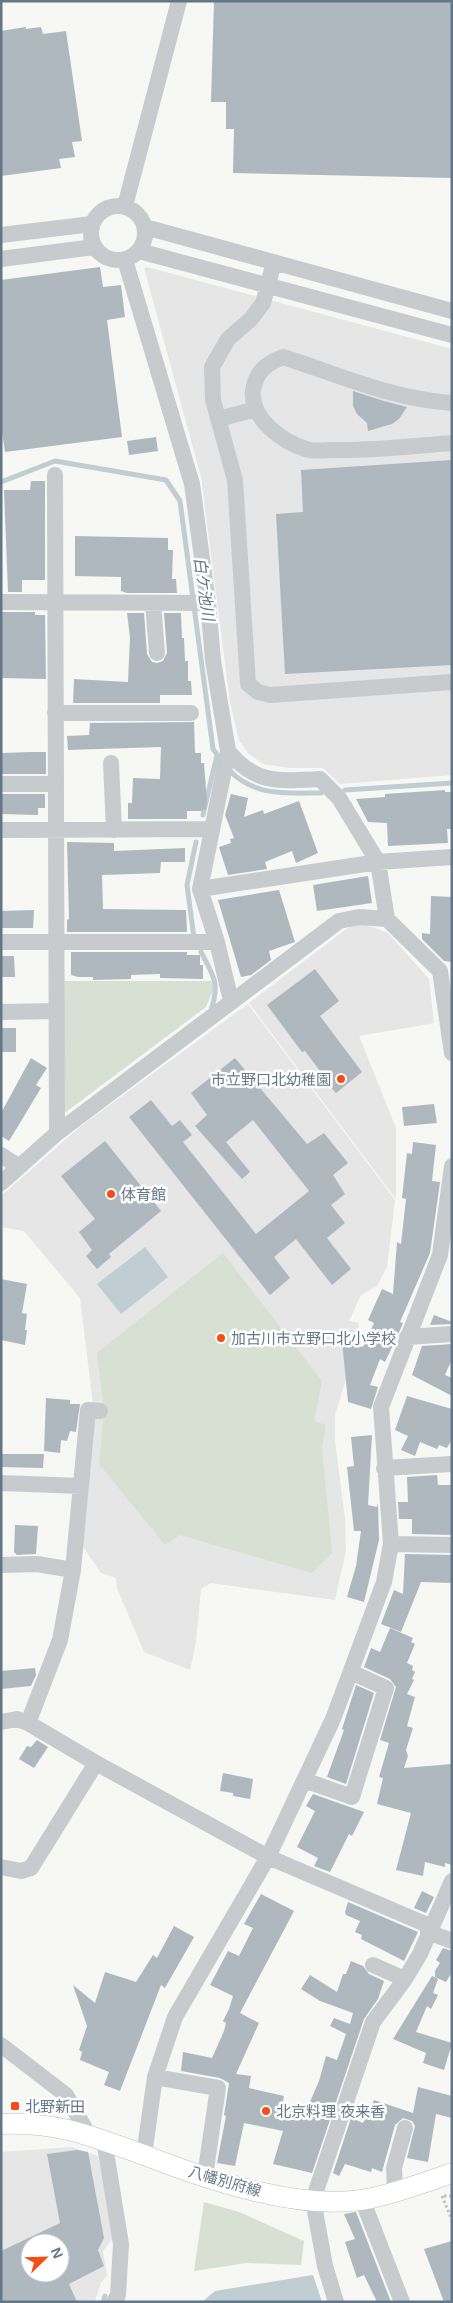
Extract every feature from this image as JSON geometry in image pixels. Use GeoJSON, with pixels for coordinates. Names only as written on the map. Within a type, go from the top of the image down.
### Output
{"type":"FeatureCollection","features":[{"type":"Feature","properties":{"kind":"main road","name":"八幡別府線"},"geometry":{"type":"LineString","coordinates":[[1,2124],[64,2128],[96,2137],[245,2189],[313,2200],[342,2202],[362,2199],[452,2173]]}},
{"type":"Feature","properties":{"kind":"street"},"geometry":{"type":"LineString","coordinates":[[125,206],[179,1]]}},
{"type":"Feature","properties":{"kind":"street"},"geometry":{"type":"LineString","coordinates":[[125,206],[138,214],[145,227],[144,243],[139,251],[125,260],[107,259],[94,247],[91,240],[92,224],[102,211],[109,207],[125,206]]}},
{"type":"Feature","properties":{"kind":"street"},"geometry":{"type":"LineString","coordinates":[[1,235],[92,224]]}},
{"type":"Feature","properties":{"kind":"street"},"geometry":{"type":"LineString","coordinates":[[145,227],[452,310]]}},
{"type":"Feature","properties":{"kind":"street"},"geometry":{"type":"LineString","coordinates":[[1,259],[94,247]]}},
{"type":"Feature","properties":{"kind":"street"},"geometry":{"type":"LineString","coordinates":[[139,251],[452,335]]}},
{"type":"Feature","properties":{"kind":"street"},"geometry":{"type":"LineString","coordinates":[[125,260],[192,484],[208,603],[213,660],[228,750],[200,889],[217,942],[231,1002]]}},
{"type":"Feature","properties":{"kind":"street"},"geometry":{"type":"LineString","coordinates":[[274,262],[262,303],[250,319],[228,339],[212,367],[213,400],[235,480],[248,684],[258,692],[270,695],[452,682]]}},
{"type":"Feature","properties":{"kind":"street"},"geometry":{"type":"LineString","coordinates":[[452,403],[426,401],[388,393],[283,357],[268,363],[255,377],[253,396],[257,414],[276,433],[307,450],[348,450],[452,444]]}},
{"type":"Feature","properties":{"kind":"street"},"geometry":{"type":"LineString","coordinates":[[218,419],[256,409]]}},
{"type":"Feature","properties":{"kind":"street"},"geometry":{"type":"LineString","coordinates":[[55,475],[55,1011],[57,1133]]}},
{"type":"Feature","properties":{"kind":"street"},"geometry":{"type":"LineString","coordinates":[[1,602],[208,603]]}},
{"type":"Feature","properties":{"kind":"street"},"geometry":{"type":"LineString","coordinates":[[153,603],[157,653]]}},
{"type":"Feature","properties":{"kind":"street"},"geometry":{"type":"LineString","coordinates":[[55,713],[190,713]]}},
{"type":"Feature","properties":{"kind":"street"},"geometry":{"type":"LineString","coordinates":[[228,750],[244,768],[262,778],[285,781],[320,779],[325,784],[338,798],[378,862],[387,919]]}},
{"type":"Feature","properties":{"kind":"street"},"geometry":{"type":"LineString","coordinates":[[111,763],[114,830]]}},
{"type":"Feature","properties":{"kind":"street"},"geometry":{"type":"LineString","coordinates":[[1,784],[55,784]]}},
{"type":"Feature","properties":{"kind":"street"},"geometry":{"type":"LineString","coordinates":[[1,830],[212,829]]}},
{"type":"Feature","properties":{"kind":"street"},"geometry":{"type":"LineString","coordinates":[[200,889],[378,862],[452,856]]}},
{"type":"Feature","properties":{"kind":"street"},"geometry":{"type":"LineString","coordinates":[[1,1183],[57,1133],[338,921],[359,917],[387,919],[446,971],[452,1053]]}},
{"type":"Feature","properties":{"kind":"street"},"geometry":{"type":"LineString","coordinates":[[1,942],[217,942]]}},
{"type":"Feature","properties":{"kind":"street"},"geometry":{"type":"LineString","coordinates":[[1,1012],[55,1011]]}},
{"type":"Feature","properties":{"kind":"street"},"geometry":{"type":"LineString","coordinates":[[1,1156],[18,1166]]}},
{"type":"Feature","properties":{"kind":"street"},"geometry":{"type":"LineString","coordinates":[[144,2155],[155,2077],[175,2017],[268,1857],[333,1719],[384,1582],[390,1544],[381,1407],[406,1337],[446,1255],[452,1167]]}},
{"type":"Feature","properties":{"kind":"street"},"geometry":{"type":"LineString","coordinates":[[406,1337],[452,1334]]}},
{"type":"Feature","properties":{"kind":"street"},"geometry":{"type":"LineString","coordinates":[[28,1723],[60,1640],[73,1570],[88,1410],[100,1411]]}},
{"type":"Feature","properties":{"kind":"street"},"geometry":{"type":"LineString","coordinates":[[384,1468],[452,1464]]}},
{"type":"Feature","properties":{"kind":"street"},"geometry":{"type":"LineString","coordinates":[[1,1483],[81,1486]]}},
{"type":"Feature","properties":{"kind":"street"},"geometry":{"type":"LineString","coordinates":[[390,1544],[452,1545]]}},
{"type":"Feature","properties":{"kind":"street"},"geometry":{"type":"LineString","coordinates":[[1,1565],[37,1564],[73,1570]]}},
{"type":"Feature","properties":{"kind":"street"},"geometry":{"type":"LineString","coordinates":[[304,1780],[352,1797],[386,1688],[351,1672]]}},
{"type":"Feature","properties":{"kind":"street"},"geometry":{"type":"LineString","coordinates":[[1,1722],[17,1719],[28,1723],[96,1763],[268,1857],[429,1929],[452,1942]]}},
{"type":"Feature","properties":{"kind":"street"},"geometry":{"type":"LineString","coordinates":[[1,1867],[21,1871],[31,1868],[96,1763]]}},
{"type":"Feature","properties":{"kind":"street"},"geometry":{"type":"LineString","coordinates":[[336,2302],[325,2266],[313,2200],[374,2022],[420,1954],[429,1929],[452,1882]]}},
{"type":"Feature","properties":{"kind":"street"},"geometry":{"type":"LineString","coordinates":[[373,1965],[405,1978]]}},
{"type":"Feature","properties":{"kind":"street"},"geometry":{"type":"LineString","coordinates":[[1,2045],[66,2095],[96,2137],[121,2244],[118,2295],[114,2302]]}},
{"type":"Feature","properties":{"kind":"street"},"geometry":{"type":"LineString","coordinates":[[155,2077],[218,2088],[205,2176]]}},
{"type":"Feature","properties":{"kind":"street"},"geometry":{"type":"LineString","coordinates":[[395,2191],[394,2168],[405,2128]]}},
{"type":"Feature","properties":{"kind":"street"},"geometry":{"type":"LineString","coordinates":[[362,2199],[402,2302]]}},
{"type":"Feature","properties":{"kind":"path"},"geometry":{"type":"LineString","coordinates":[[442,2196],[452,2220]]}},
{"type":"Feature","properties":{"kind":"shaded area"},"geometry":{"type":"Polygon","coordinates":[[[147,267],[452,349],[452,775],[340,784],[323,768],[289,768],[263,764],[249,754],[239,740],[230,702],[201,477],[144,268],[147,267]]]}},
{"type":"Feature","properties":{"kind":"shaded area","name":"市立野口北幼稚園"},"geometry":{"type":"Polygon","coordinates":[[[361,923],[388,933],[429,979],[434,1023],[359,1036],[396,1128],[396,1199],[249,1003],[349,927],[361,923]]]}},
{"type":"Feature","properties":{"kind":"shaded area"},"geometry":{"type":"Polygon","coordinates":[[[62,981],[211,981],[214,988],[206,1007],[66,1112],[62,1111],[62,981]]]}},
{"type":"Feature","properties":{"kind":"shaded area","name":"加古川市立野口北小学校"},"geometry":{"type":"Polygon","coordinates":[[[248,1004],[395,1200],[387,1267],[377,1286],[361,1295],[349,1321],[359,1323],[354,1353],[335,1415],[335,1441],[345,1519],[346,1551],[335,1600],[211,1583],[201,1589],[196,1642],[190,1670],[144,1652],[117,1588],[116,1578],[101,1573],[81,1544],[93,1404],[80,1298],[24,1231],[1,1227],[1,1196],[81,1126],[248,1004]]]}},
{"type":"Feature","properties":{"kind":"shaded area"},"geometry":{"type":"Polygon","coordinates":[[[145,1247],[168,1277],[121,1314],[97,1284],[145,1247]]]}},
{"type":"Feature","properties":{"kind":"shaded area"},"geometry":{"type":"Polygon","coordinates":[[[223,1253],[322,1381],[314,1421],[326,1425],[322,1447],[332,1553],[312,1573],[180,1535],[165,1545],[99,1464],[104,1409],[97,1353],[223,1253]]]}},
{"type":"Feature","properties":{"kind":"shaded area"},"geometry":{"type":"Polygon","coordinates":[[[72,2147],[98,2156],[113,2238],[103,2251],[107,2275],[101,2283],[95,2301],[1,2302],[1,2152],[72,2147]]]}},
{"type":"Feature","properties":{"kind":"shaded area"},"geometry":{"type":"Polygon","coordinates":[[[204,2202],[239,2212],[304,2241],[301,2265],[246,2263],[194,2271],[204,2202]]]}},
{"type":"Feature","properties":{"kind":"shaded area"},"geometry":{"type":"Polygon","coordinates":[[[313,2275],[322,2302],[202,2302],[215,2291],[313,2275]]]}},
{"type":"Feature","properties":{"kind":"building"},"geometry":{"type":"Polygon","coordinates":[[[214,1],[452,1],[452,178],[233,173],[234,129],[226,129],[226,102],[211,102],[214,1]]]}},
{"type":"Feature","properties":{"kind":"building"},"geometry":{"type":"Polygon","coordinates":[[[26,27],[26,29],[41,27],[43,34],[66,31],[82,141],[72,142],[75,157],[59,159],[61,168],[1,176],[1,31],[26,27]]]}},
{"type":"Feature","properties":{"kind":"building"},"geometry":{"type":"Polygon","coordinates":[[[100,267],[103,287],[121,285],[125,317],[107,320],[122,437],[5,452],[1,425],[1,280],[100,267]]]}},
{"type":"Feature","properties":{"kind":"building"},"geometry":{"type":"Polygon","coordinates":[[[353,391],[407,407],[399,419],[392,424],[368,431],[367,423],[357,414],[353,406],[353,391]]]}},
{"type":"Feature","properties":{"kind":"building"},"geometry":{"type":"Polygon","coordinates":[[[156,437],[158,451],[129,455],[127,441],[156,437]]]}},
{"type":"Feature","properties":{"kind":"building"},"geometry":{"type":"Polygon","coordinates":[[[452,460],[452,665],[285,674],[276,514],[303,512],[301,470],[452,460]]]}},
{"type":"Feature","properties":{"kind":"building"},"geometry":{"type":"Polygon","coordinates":[[[31,481],[45,481],[45,580],[22,580],[22,592],[8,592],[4,490],[30,490],[31,481]]]}},
{"type":"Feature","properties":{"kind":"building"},"geometry":{"type":"Polygon","coordinates":[[[75,536],[168,538],[168,550],[173,550],[172,579],[176,579],[177,593],[127,593],[121,591],[121,577],[75,576],[75,536]]]}},
{"type":"Feature","properties":{"kind":"building"},"geometry":{"type":"Polygon","coordinates":[[[1,612],[35,612],[35,615],[45,615],[46,679],[1,678],[1,612]]]}},
{"type":"Feature","properties":{"kind":"building"},"geometry":{"type":"Polygon","coordinates":[[[127,613],[144,613],[147,654],[152,662],[157,663],[163,661],[167,653],[164,613],[181,613],[185,661],[188,661],[188,681],[191,681],[192,695],[160,695],[160,703],[73,703],[74,679],[128,682],[130,637],[127,613]]]}},
{"type":"Feature","properties":{"kind":"building"},"geometry":{"type":"Polygon","coordinates":[[[194,722],[195,753],[201,753],[201,763],[204,763],[207,803],[206,810],[187,811],[187,819],[128,819],[128,803],[132,803],[133,778],[160,779],[161,747],[68,750],[67,736],[89,735],[90,723],[194,722]]]}},
{"type":"Feature","properties":{"kind":"building"},"geometry":{"type":"Polygon","coordinates":[[[46,752],[46,774],[2,774],[2,753],[46,752]]]}},
{"type":"Feature","properties":{"kind":"building"},"geometry":{"type":"Polygon","coordinates":[[[445,790],[445,792],[452,792],[452,829],[447,829],[448,843],[388,846],[387,823],[368,822],[356,799],[385,797],[385,794],[445,790]]]}},
{"type":"Feature","properties":{"kind":"building"},"geometry":{"type":"Polygon","coordinates":[[[1,794],[45,794],[45,808],[38,808],[38,815],[1,814],[1,794]]]}},
{"type":"Feature","properties":{"kind":"building"},"geometry":{"type":"Polygon","coordinates":[[[231,794],[248,798],[244,817],[263,810],[264,814],[299,801],[318,853],[296,863],[292,851],[265,862],[267,869],[228,875],[219,847],[231,843],[230,839],[234,838],[225,815],[231,794]]]}},
{"type":"Feature","properties":{"kind":"building"},"geometry":{"type":"Polygon","coordinates":[[[67,842],[114,843],[114,851],[185,848],[185,862],[161,862],[160,873],[102,875],[103,909],[186,910],[187,932],[67,932],[67,920],[69,919],[67,842]]]}},
{"type":"Feature","properties":{"kind":"building"},"geometry":{"type":"Polygon","coordinates":[[[368,876],[372,903],[317,911],[313,885],[368,876]]]}},
{"type":"Feature","properties":{"kind":"building"},"geometry":{"type":"Polygon","coordinates":[[[279,890],[295,942],[269,951],[271,960],[251,975],[241,977],[218,900],[279,890]]]}},
{"type":"Feature","properties":{"kind":"building"},"geometry":{"type":"Polygon","coordinates":[[[431,896],[452,897],[452,962],[444,961],[422,939],[422,933],[430,934],[431,896]]]}},
{"type":"Feature","properties":{"kind":"building"},"geometry":{"type":"Polygon","coordinates":[[[34,910],[33,928],[1,928],[1,911],[34,910]]]}},
{"type":"Feature","properties":{"kind":"building"},"geometry":{"type":"Polygon","coordinates":[[[71,952],[187,952],[187,955],[200,955],[200,965],[203,965],[203,979],[160,978],[160,974],[131,975],[131,979],[93,980],[93,977],[78,977],[71,975],[71,952]]]}},
{"type":"Feature","properties":{"kind":"building"},"geometry":{"type":"Polygon","coordinates":[[[1,956],[14,956],[15,977],[1,977],[1,956]]]}},
{"type":"Feature","properties":{"kind":"building"},"geometry":{"type":"Polygon","coordinates":[[[315,969],[339,1001],[320,1016],[362,1072],[336,1093],[318,1073],[320,1071],[305,1051],[302,1052],[267,1005],[315,969]]]}},
{"type":"Feature","properties":{"kind":"building"},"geometry":{"type":"Polygon","coordinates":[[[1,1028],[16,1028],[16,1052],[1,1052],[1,1028]]]}},
{"type":"Feature","properties":{"kind":"building"},"geometry":{"type":"Polygon","coordinates":[[[31,1058],[47,1068],[36,1085],[41,1088],[9,1141],[1,1136],[1,1113],[31,1058]]]}},
{"type":"Feature","properties":{"kind":"building"},"geometry":{"type":"Polygon","coordinates":[[[235,1058],[307,1144],[324,1133],[348,1163],[333,1175],[345,1194],[331,1205],[345,1223],[327,1238],[351,1269],[332,1285],[296,1239],[274,1257],[290,1278],[270,1295],[129,1117],[151,1100],[172,1126],[180,1120],[192,1135],[183,1142],[256,1234],[309,1191],[253,1120],[226,1142],[250,1172],[242,1179],[195,1126],[207,1115],[191,1093],[235,1058]]]}},
{"type":"Feature","properties":{"kind":"building"},"geometry":{"type":"Polygon","coordinates":[[[434,1104],[437,1123],[404,1126],[402,1107],[434,1104]]]}},
{"type":"Feature","properties":{"kind":"building","name":"体育館"},"geometry":{"type":"Polygon","coordinates":[[[105,1141],[161,1211],[109,1254],[111,1257],[97,1269],[86,1256],[92,1250],[79,1232],[95,1219],[61,1176],[105,1141]]]}},
{"type":"Feature","properties":{"kind":"building"},"geometry":{"type":"Polygon","coordinates":[[[413,1142],[436,1145],[432,1181],[440,1182],[430,1253],[400,1322],[403,1323],[400,1330],[385,1362],[380,1359],[370,1385],[378,1387],[371,1409],[348,1402],[342,1341],[363,1347],[374,1323],[368,1320],[382,1289],[393,1294],[397,1242],[401,1244],[406,1199],[402,1198],[407,1153],[412,1154],[413,1142]]]}},
{"type":"Feature","properties":{"kind":"building"},"geometry":{"type":"Polygon","coordinates":[[[1,1279],[27,1284],[22,1313],[27,1314],[25,1345],[1,1340],[1,1279]]]}},
{"type":"Feature","properties":{"kind":"building"},"geometry":{"type":"Polygon","coordinates":[[[434,1315],[452,1322],[452,1324],[430,1325],[434,1315]]]}},
{"type":"Feature","properties":{"kind":"building"},"geometry":{"type":"Polygon","coordinates":[[[452,1344],[452,1359],[445,1375],[452,1378],[452,1396],[412,1375],[422,1346],[452,1344]]]}},
{"type":"Feature","properties":{"kind":"building"},"geometry":{"type":"Polygon","coordinates":[[[407,1396],[452,1409],[452,1439],[447,1448],[439,1445],[437,1449],[420,1442],[415,1456],[401,1450],[408,1436],[395,1430],[407,1396]]]}},
{"type":"Feature","properties":{"kind":"building"},"geometry":{"type":"Polygon","coordinates":[[[46,1398],[70,1400],[70,1404],[80,1404],[76,1432],[70,1431],[67,1441],[61,1440],[60,1453],[44,1451],[46,1398]]]}},
{"type":"Feature","properties":{"kind":"building"},"geometry":{"type":"Polygon","coordinates":[[[372,1435],[368,1505],[377,1507],[378,1503],[379,1540],[364,1602],[347,1597],[356,1566],[361,1531],[354,1531],[347,1467],[354,1466],[351,1437],[372,1435]]]}},
{"type":"Feature","properties":{"kind":"building"},"geometry":{"type":"Polygon","coordinates":[[[1,1454],[44,1454],[43,1468],[1,1467],[1,1454]]]}},
{"type":"Feature","properties":{"kind":"building"},"geometry":{"type":"Polygon","coordinates":[[[437,1475],[438,1485],[452,1485],[452,1535],[412,1534],[412,1519],[399,1519],[398,1502],[408,1502],[407,1477],[437,1475]]]}},
{"type":"Feature","properties":{"kind":"building"},"geometry":{"type":"Polygon","coordinates":[[[15,1525],[38,1526],[36,1554],[17,1555],[14,1552],[15,1525]]]}},
{"type":"Feature","properties":{"kind":"building"},"geometry":{"type":"Polygon","coordinates":[[[405,1554],[452,1555],[452,1583],[421,1582],[401,1632],[381,1624],[394,1590],[403,1594],[405,1554]]]}},
{"type":"Feature","properties":{"kind":"building"},"geometry":{"type":"Polygon","coordinates":[[[390,1628],[413,1638],[411,1642],[415,1644],[407,1663],[413,1666],[412,1670],[415,1672],[412,1679],[414,1680],[407,1694],[415,1697],[407,1726],[413,1728],[406,1750],[408,1756],[404,1768],[452,1764],[452,1865],[445,1863],[445,1867],[425,1862],[423,1876],[396,1870],[411,1813],[377,1804],[383,1778],[379,1777],[389,1743],[380,1740],[396,1687],[390,1679],[364,1667],[371,1648],[380,1652],[390,1628]]]}},
{"type":"Feature","properties":{"kind":"building"},"geometry":{"type":"Polygon","coordinates":[[[35,1668],[36,1675],[31,1686],[1,1689],[1,1671],[35,1668]]]}},
{"type":"Feature","properties":{"kind":"building"},"geometry":{"type":"Polygon","coordinates":[[[356,1685],[374,1693],[346,1784],[327,1777],[344,1730],[342,1729],[356,1685]]]}},
{"type":"Feature","properties":{"kind":"building"},"geometry":{"type":"Polygon","coordinates":[[[37,1740],[48,1747],[34,1768],[19,1759],[27,1746],[31,1747],[37,1740]]]}},
{"type":"Feature","properties":{"kind":"building"},"geometry":{"type":"Polygon","coordinates":[[[223,1773],[253,1779],[250,1799],[220,1791],[223,1773]]]}},
{"type":"Feature","properties":{"kind":"building"},"geometry":{"type":"Polygon","coordinates":[[[313,1794],[364,1812],[352,1836],[349,1834],[330,1872],[314,1866],[318,1858],[297,1847],[315,1811],[306,1806],[313,1794]]]}},
{"type":"Feature","properties":{"kind":"building"},"geometry":{"type":"Polygon","coordinates":[[[422,1891],[434,1897],[426,1913],[414,1908],[422,1891]]]}},
{"type":"Feature","properties":{"kind":"building"},"geometry":{"type":"Polygon","coordinates":[[[261,1894],[294,1911],[240,2013],[259,2023],[236,2074],[251,2076],[249,2088],[284,2096],[282,2106],[306,2111],[319,2081],[326,2056],[337,2060],[346,2034],[330,2026],[334,2018],[350,2024],[353,2013],[320,2001],[301,1989],[310,1975],[337,1992],[343,1974],[346,1974],[351,1961],[363,1966],[369,1974],[384,1981],[378,1999],[364,2019],[312,2173],[273,2164],[283,2131],[244,2123],[235,2166],[217,2163],[226,2116],[224,2115],[229,2083],[220,2078],[181,2071],[183,2052],[212,2058],[224,2031],[226,2023],[223,2021],[233,1996],[210,1985],[228,1951],[239,1956],[253,1928],[244,1924],[261,1894]]]}},
{"type":"Feature","properties":{"kind":"building"},"geometry":{"type":"Polygon","coordinates":[[[348,1902],[418,1932],[404,1961],[361,1939],[362,1935],[355,1932],[360,1921],[346,1915],[348,1902]]]}},
{"type":"Feature","properties":{"kind":"building"},"geometry":{"type":"Polygon","coordinates":[[[174,1926],[194,1937],[165,1988],[161,1985],[120,2091],[104,2085],[109,2072],[80,2060],[82,2052],[79,2050],[87,2026],[73,1985],[95,2003],[105,1972],[136,1982],[153,1955],[157,1958],[174,1926]]]}},
{"type":"Feature","properties":{"kind":"building"},"geometry":{"type":"Polygon","coordinates":[[[443,1948],[452,1951],[452,1972],[446,1982],[435,1977],[435,1971],[440,1963],[436,1960],[443,1948]]]}},
{"type":"Feature","properties":{"kind":"building"},"geometry":{"type":"Polygon","coordinates":[[[432,1976],[438,1979],[433,1993],[438,1995],[431,2009],[427,2006],[416,2032],[452,2043],[444,2070],[423,2063],[426,2053],[393,2039],[432,1976]]]}},
{"type":"Feature","properties":{"kind":"building"},"geometry":{"type":"Polygon","coordinates":[[[418,2087],[452,2096],[452,2118],[436,2114],[428,2162],[407,2158],[415,2126],[412,2121],[403,2118],[395,2125],[382,2172],[372,2168],[371,2172],[345,2164],[339,2176],[333,2173],[351,2118],[363,2123],[374,2100],[413,2113],[418,2087]]]}},
{"type":"Feature","properties":{"kind":"building"},"geometry":{"type":"Polygon","coordinates":[[[77,2150],[88,2152],[104,2238],[98,2250],[104,2266],[69,2284],[77,2302],[1,2302],[1,2251],[20,2242],[20,2283],[70,2283],[70,2233],[39,2233],[60,2223],[47,2154],[77,2150]]]}},
{"type":"Feature","properties":{"kind":"building"},"geometry":{"type":"Polygon","coordinates":[[[356,2212],[391,2302],[377,2302],[364,2275],[357,2278],[345,2242],[355,2239],[344,2214],[356,2212]]]}},
{"type":"Feature","properties":{"kind":"building"},"geometry":{"type":"Polygon","coordinates":[[[452,2241],[452,2302],[444,2302],[424,2249],[452,2241]]]}},
{"type":"Feature","properties":{"kind":"waterway","name":"白ケ池川"},"geometry":{"type":"LineString","coordinates":[[1,482],[55,461],[166,480],[180,501],[213,749],[222,761]]}},
{"type":"Feature","properties":{"kind":"waterway"},"geometry":{"type":"LineString","coordinates":[[203,815],[217,755]]}},
{"type":"Feature","properties":{"kind":"waterway","name":"白ケ池川"},"geometry":{"type":"LineString","coordinates":[[229,770],[239,779],[260,789],[283,793],[321,793]]}},
{"type":"Feature","properties":{"kind":"waterway","name":"白ケ池川"},"geometry":{"type":"LineString","coordinates":[[345,790],[452,783]]}},
{"type":"Feature","properties":{"kind":"waterway"},"geometry":{"type":"LineString","coordinates":[[194,938],[187,885],[196,842]]}},
{"type":"Feature","properties":{"kind":"waterway"},"geometry":{"type":"LineString","coordinates":[[201,952],[214,980],[215,993],[211,1010]]}},
{"type":"Feature","properties":{"kind":"waterway"},"geometry":{"type":"LineString","coordinates":[[103,2302],[105,2296]]}},
{"type":"Feature","properties":{"kind":"place","name":"市立野口北幼稚園"},"geometry":{"type":"Point","coordinates":[341,1079]}},
{"type":"Feature","properties":{"kind":"place","name":"体育館"},"geometry":{"type":"Point","coordinates":[111,1194]}},
{"type":"Feature","properties":{"kind":"place","name":"加古川市立野口北小学校"},"geometry":{"type":"Point","coordinates":[221,1338]}},
{"type":"Feature","properties":{"kind":"place","name":"北野新田"},"geometry":{"type":"Point","coordinates":[15,2106]}},
{"type":"Feature","properties":{"kind":"place","name":"北京料理 夜来香"},"geometry":{"type":"Point","coordinates":[266,2111]}}]}
